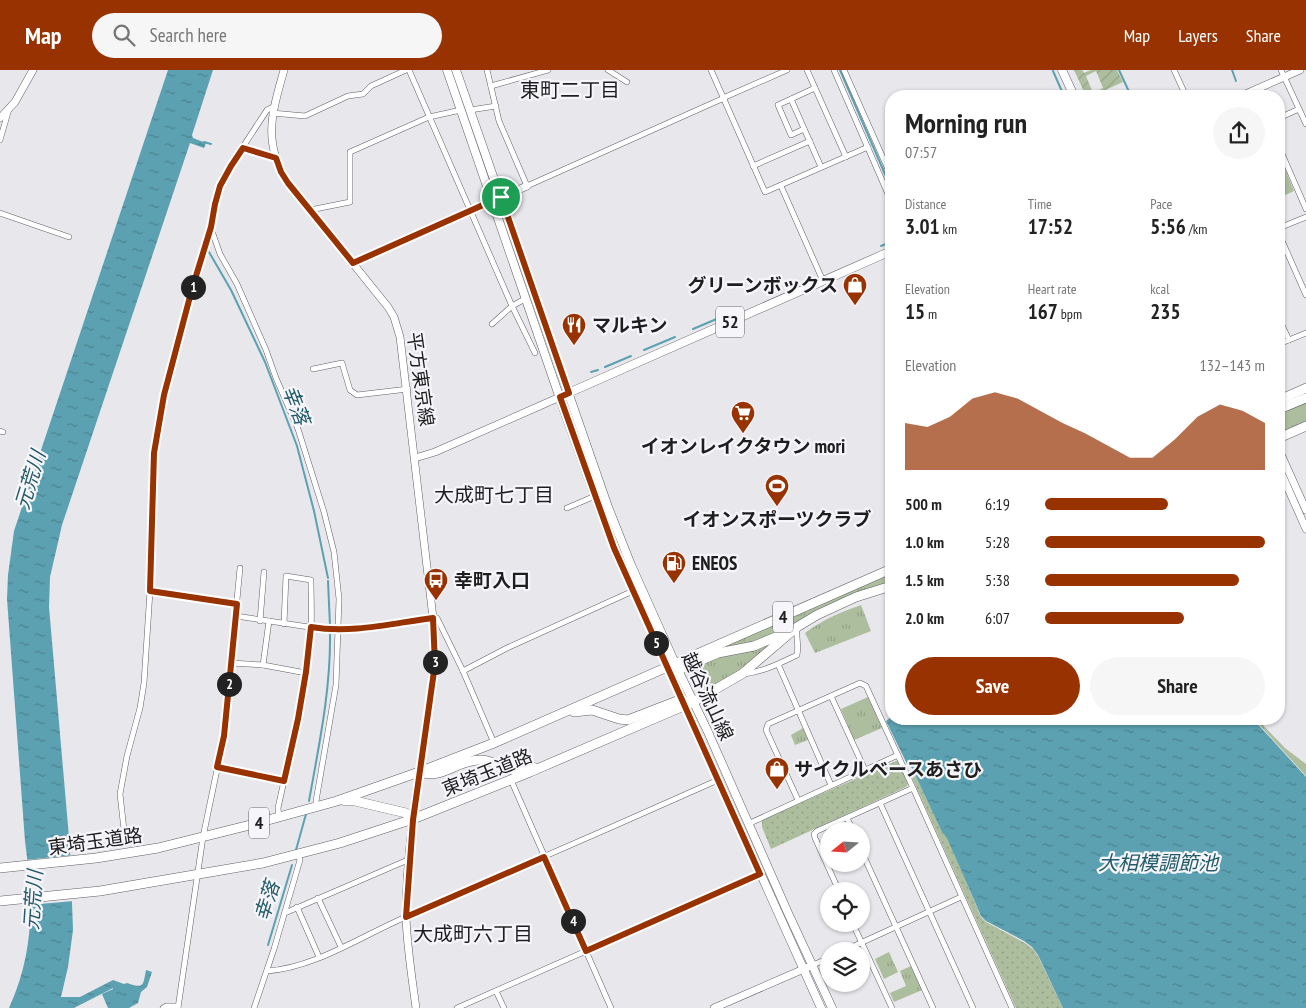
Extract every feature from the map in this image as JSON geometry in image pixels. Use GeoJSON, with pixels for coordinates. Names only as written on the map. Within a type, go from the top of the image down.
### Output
{"type":"FeatureCollection","features":[{"type":"Feature","properties":{"kind":"highway"},"geometry":{"type":"LineString","coordinates":[[1285,397],[1306,388]]}},
{"type":"Feature","properties":{"kind":"highway"},"geometry":{"type":"LineString","coordinates":[[1285,407],[1306,398]]}},
{"type":"Feature","properties":{"kind":"highway"},"geometry":{"type":"LineString","coordinates":[[1285,435],[1306,426]]}},
{"type":"Feature","properties":{"kind":"highway","name":"東埼玉道路"},"geometry":{"type":"LineString","coordinates":[[0,868],[96,858],[158,848],[279,818],[337,801],[494,743],[673,667],[885,572]]}},
{"type":"Feature","properties":{"kind":"highway","name":"東埼玉道路"},"geometry":{"type":"LineString","coordinates":[[2,901],[100,890],[198,875],[298,855],[413,820],[554,762],[687,702],[742,674],[797,627],[841,603],[885,588]]}},
{"type":"Feature","properties":{"kind":"highway","name":"4"},"geometry":{"type":"LineString","coordinates":[[673,667],[718,653],[761,644],[797,627]]}},
{"type":"Feature","properties":{"kind":"highway","name":"4"},"geometry":{"type":"LineString","coordinates":[[555,717],[583,710],[592,710],[611,717],[628,720],[687,702]]}},
{"type":"Feature","properties":{"kind":"highway","name":"4"},"geometry":{"type":"LineString","coordinates":[[419,772],[433,775],[468,762],[480,760],[492,761],[514,770],[554,762]]}},
{"type":"Feature","properties":{"kind":"highway"},"geometry":{"type":"LineString","coordinates":[[337,801],[355,801],[398,811],[406,813],[413,820]]}},
{"type":"Feature","properties":{"kind":"main road","name":"越谷流山線"},"geometry":{"type":"LineString","coordinates":[[447,70],[595,496],[633,591],[673,667]]}},
{"type":"Feature","properties":{"kind":"main road","name":"越谷流山線"},"geometry":{"type":"LineString","coordinates":[[456,70],[622,543],[718,780],[821,1008]]}},
{"type":"Feature","properties":{"kind":"main road"},"geometry":{"type":"LineString","coordinates":[[1062,70],[1071,90]]}},
{"type":"Feature","properties":{"kind":"main road","name":"52"},"geometry":{"type":"LineString","coordinates":[[560,397],[885,254]]}},
{"type":"Feature","properties":{"kind":"main road","name":"越谷流山線"},"geometry":{"type":"LineString","coordinates":[[687,702],[748,824],[832,1008]]}},
{"type":"Feature","properties":{"kind":"street"},"geometry":{"type":"LineString","coordinates":[[0,140],[10,109],[33,70]]}},
{"type":"Feature","properties":{"kind":"street","name":"平方東京線"},"geometry":{"type":"LineString","coordinates":[[284,70],[273,110],[270,133],[276,158],[281,172],[394,317],[400,337],[408,389],[415,458],[435,452],[560,397]]}},
{"type":"Feature","properties":{"kind":"street"},"geometry":{"type":"LineString","coordinates":[[112,842],[125,840],[120,794],[142,695],[150,591],[154,453],[162,405],[192,289],[210,232],[220,186],[267,110],[305,116],[348,96],[363,94],[371,86],[407,70],[430,117],[512,306],[535,353]]}},
{"type":"Feature","properties":{"kind":"street"},"geometry":{"type":"LineString","coordinates":[[487,70],[499,121],[527,186]]}},
{"type":"Feature","properties":{"kind":"street"},"geometry":{"type":"LineString","coordinates":[[491,86],[548,70]]}},
{"type":"Feature","properties":{"kind":"street"},"geometry":{"type":"LineString","coordinates":[[608,70],[627,82]]}},
{"type":"Feature","properties":{"kind":"street"},"geometry":{"type":"LineString","coordinates":[[711,70],[765,192],[868,147]]}},
{"type":"Feature","properties":{"kind":"street"},"geometry":{"type":"LineString","coordinates":[[353,263],[787,70]]}},
{"type":"Feature","properties":{"kind":"street"},"geometry":{"type":"LineString","coordinates":[[807,70],[846,157]]}},
{"type":"Feature","properties":{"kind":"street"},"geometry":{"type":"LineString","coordinates":[[834,70],[885,187]]}},
{"type":"Feature","properties":{"kind":"street"},"geometry":{"type":"LineString","coordinates":[[844,70],[885,162]]}},
{"type":"Feature","properties":{"kind":"street"},"geometry":{"type":"LineString","coordinates":[[1174,70],[1183,90]]}},
{"type":"Feature","properties":{"kind":"street"},"geometry":{"type":"LineString","coordinates":[[1252,90],[1283,73],[1300,70]]}},
{"type":"Feature","properties":{"kind":"street"},"geometry":{"type":"LineString","coordinates":[[1283,73],[1306,124]]}},
{"type":"Feature","properties":{"kind":"street"},"geometry":{"type":"LineString","coordinates":[[804,129],[791,135],[778,104],[815,88]]}},
{"type":"Feature","properties":{"kind":"street"},"geometry":{"type":"LineString","coordinates":[[791,99],[821,167]]}},
{"type":"Feature","properties":{"kind":"street"},"geometry":{"type":"LineString","coordinates":[[470,110],[496,106]]}},
{"type":"Feature","properties":{"kind":"street"},"geometry":{"type":"LineString","coordinates":[[0,118],[10,109]]}},
{"type":"Feature","properties":{"kind":"street"},"geometry":{"type":"LineString","coordinates":[[1285,115],[1299,109]]}},
{"type":"Feature","properties":{"kind":"street"},"geometry":{"type":"LineString","coordinates":[[310,210],[350,202],[350,152],[430,117],[461,110]]}},
{"type":"Feature","properties":{"kind":"street"},"geometry":{"type":"LineString","coordinates":[[753,166],[810,141]]}},
{"type":"Feature","properties":{"kind":"street"},"geometry":{"type":"LineString","coordinates":[[243,148],[276,158]]}},
{"type":"Feature","properties":{"kind":"street"},"geometry":{"type":"LineString","coordinates":[[1285,161],[1306,209]]}},
{"type":"Feature","properties":{"kind":"street"},"geometry":{"type":"LineString","coordinates":[[781,186],[823,281]]}},
{"type":"Feature","properties":{"kind":"street"},"geometry":{"type":"LineString","coordinates":[[0,213],[70,237]]}},
{"type":"Feature","properties":{"kind":"street"},"geometry":{"type":"LineString","coordinates":[[1285,226],[1306,217]]}},
{"type":"Feature","properties":{"kind":"street"},"geometry":{"type":"LineString","coordinates":[[210,232],[213,234],[220,254],[237,284],[298,429],[324,512],[334,552],[338,598],[336,685],[316,807]]}},
{"type":"Feature","properties":{"kind":"street"},"geometry":{"type":"LineString","coordinates":[[1285,248],[1306,295]]}},
{"type":"Feature","properties":{"kind":"street"},"geometry":{"type":"LineString","coordinates":[[492,324],[512,306],[525,299]]}},
{"type":"Feature","properties":{"kind":"street"},"geometry":{"type":"LineString","coordinates":[[1285,332],[1289,340]]}},
{"type":"Feature","properties":{"kind":"street"},"geometry":{"type":"LineString","coordinates":[[1285,342],[1306,332]]}},
{"type":"Feature","properties":{"kind":"street"},"geometry":{"type":"LineString","coordinates":[[313,369],[342,363],[350,390],[357,395],[408,389]]}},
{"type":"Feature","properties":{"kind":"street"},"geometry":{"type":"LineString","coordinates":[[415,458],[433,618],[435,664],[413,820],[406,917],[416,1008]]}},
{"type":"Feature","properties":{"kind":"street"},"geometry":{"type":"LineString","coordinates":[[1285,463],[1306,510]]}},
{"type":"Feature","properties":{"kind":"street"},"geometry":{"type":"LineString","coordinates":[[1285,481],[1306,528]]}},
{"type":"Feature","properties":{"kind":"street"},"geometry":{"type":"LineString","coordinates":[[567,508],[595,496]]}},
{"type":"Feature","properties":{"kind":"street"},"geometry":{"type":"LineString","coordinates":[[163,1008],[166,1006],[178,1007],[203,837],[224,736],[240,568]]}},
{"type":"Feature","properties":{"kind":"street"},"geometry":{"type":"LineString","coordinates":[[260,620],[264,572]]}},
{"type":"Feature","properties":{"kind":"street"},"geometry":{"type":"LineString","coordinates":[[279,818],[278,808],[306,672],[311,627],[311,580],[286,576],[284,624]]}},
{"type":"Feature","properties":{"kind":"street"},"geometry":{"type":"LineString","coordinates":[[150,591],[237,604]]}},
{"type":"Feature","properties":{"kind":"street"},"geometry":{"type":"LineString","coordinates":[[463,671],[507,648],[633,591]]}},
{"type":"Feature","properties":{"kind":"street"},"geometry":{"type":"LineString","coordinates":[[236,616],[338,630],[370,628],[404,621],[433,618],[439,621],[494,743]]}},
{"type":"Feature","properties":{"kind":"street"},"geometry":{"type":"LineString","coordinates":[[263,666],[269,621]]}},
{"type":"Feature","properties":{"kind":"street"},"geometry":{"type":"LineString","coordinates":[[742,674],[753,673],[797,655],[799,646],[796,635],[797,627]]}},
{"type":"Feature","properties":{"kind":"street"},"geometry":{"type":"LineString","coordinates":[[231,663],[306,672]]}},
{"type":"Feature","properties":{"kind":"street"},"geometry":{"type":"LineString","coordinates":[[778,664],[831,785]]}},
{"type":"Feature","properties":{"kind":"street"},"geometry":{"type":"LineString","coordinates":[[798,800],[766,730],[768,724],[860,683],[866,686],[1012,1008]]}},
{"type":"Feature","properties":{"kind":"street"},"geometry":{"type":"LineString","coordinates":[[831,696],[865,770]]}},
{"type":"Feature","properties":{"kind":"street"},"geometry":{"type":"LineString","coordinates":[[748,824],[898,755]]}},
{"type":"Feature","properties":{"kind":"street"},"geometry":{"type":"LineString","coordinates":[[217,767],[284,781]]}},
{"type":"Feature","properties":{"kind":"street"},"geometry":{"type":"LineString","coordinates":[[511,780],[611,1008]]}},
{"type":"Feature","properties":{"kind":"street"},"geometry":{"type":"LineString","coordinates":[[266,971],[296,966],[341,948],[406,917],[718,780]]}},
{"type":"Feature","properties":{"kind":"street"},"geometry":{"type":"LineString","coordinates":[[834,882],[814,838],[814,834],[913,788]]}},
{"type":"Feature","properties":{"kind":"street"},"geometry":{"type":"LineString","coordinates":[[880,803],[972,1008]]}},
{"type":"Feature","properties":{"kind":"street"},"geometry":{"type":"LineString","coordinates":[[847,818],[849,822]]}},
{"type":"Feature","properties":{"kind":"street"},"geometry":{"type":"LineString","coordinates":[[254,1008],[285,913],[300,860],[298,855]]}},
{"type":"Feature","properties":{"kind":"street"},"geometry":{"type":"LineString","coordinates":[[285,913],[410,859]]}},
{"type":"Feature","properties":{"kind":"street"},"geometry":{"type":"LineString","coordinates":[[870,870],[933,1008]]}},
{"type":"Feature","properties":{"kind":"street"},"geometry":{"type":"LineString","coordinates":[[457,1008],[760,874]]}},
{"type":"Feature","properties":{"kind":"street"},"geometry":{"type":"LineString","coordinates":[[857,932],[862,942],[961,897]]}},
{"type":"Feature","properties":{"kind":"street"},"geometry":{"type":"LineString","coordinates":[[318,898],[341,948]]}},
{"type":"Feature","properties":{"kind":"street"},"geometry":{"type":"LineString","coordinates":[[297,908],[319,957]]}},
{"type":"Feature","properties":{"kind":"street"},"geometry":{"type":"LineString","coordinates":[[870,960],[892,1008]]}},
{"type":"Feature","properties":{"kind":"street"},"geometry":{"type":"LineString","coordinates":[[714,1008],[820,962]]}},
{"type":"Feature","properties":{"kind":"street"},"geometry":{"type":"LineString","coordinates":[[496,991],[504,1008]]}},
{"type":"Feature","properties":{"kind":"green space"},"geometry":{"type":"Polygon","coordinates":[[[1074,70],[1082,70],[1084,73],[1091,70],[1117,70],[1123,82],[1105,90],[1099,90],[1103,88],[1096,71],[1086,76],[1092,90],[1083,90],[1074,70]]]}},
{"type":"Feature","properties":{"kind":"green space"},"geometry":{"type":"Polygon","coordinates":[[[1285,169],[1294,191],[1285,195],[1285,169]]]}},
{"type":"Feature","properties":{"kind":"green space"},"geometry":{"type":"Polygon","coordinates":[[[1306,399],[1306,422],[1285,431],[1285,408],[1306,399]]]}},
{"type":"Feature","properties":{"kind":"green space"},"geometry":{"type":"Polygon","coordinates":[[[885,575],[885,585],[759,642],[699,658],[885,575]]]}},
{"type":"Feature","properties":{"kind":"green space"},"geometry":{"type":"Polygon","coordinates":[[[861,605],[871,631],[815,653],[805,633],[846,610],[861,605]]]}},
{"type":"Feature","properties":{"kind":"green space"},"geometry":{"type":"Polygon","coordinates":[[[774,641],[741,670],[704,692],[693,667],[717,657],[774,641]]]}},
{"type":"Feature","properties":{"kind":"green space"},"geometry":{"type":"Polygon","coordinates":[[[868,697],[882,728],[854,740],[841,709],[868,697]]]}},
{"type":"Feature","properties":{"kind":"green space"},"geometry":{"type":"Polygon","coordinates":[[[1259,725],[1263,725],[1285,748],[1306,764],[1306,776],[1259,725]]]}},
{"type":"Feature","properties":{"kind":"green space"},"geometry":{"type":"Polygon","coordinates":[[[803,728],[808,740],[795,745],[791,735],[803,728]]]}},
{"type":"Feature","properties":{"kind":"green space"},"geometry":{"type":"Polygon","coordinates":[[[896,761],[898,761],[908,784],[906,787],[830,822],[820,822],[820,826],[771,849],[762,827],[762,820],[896,761]]]}},
{"type":"Feature","properties":{"kind":"green space"},"geometry":{"type":"Polygon","coordinates":[[[913,770],[943,833],[948,839],[981,917],[986,922],[1033,949],[1063,1008],[1016,1008],[909,771],[913,770]]]}},
{"type":"Feature","properties":{"kind":"green space"},"geometry":{"type":"Polygon","coordinates":[[[889,952],[898,972],[884,979],[875,959],[889,952]]]}},
{"type":"Feature","properties":{"kind":"green space"},"geometry":{"type":"Polygon","coordinates":[[[911,966],[922,990],[894,1002],[890,993],[906,986],[900,971],[911,966]]]}},
{"type":"Feature","properties":{"kind":"water","name":"元荒川"},"geometry":{"type":"Polygon","coordinates":[[[168,70],[213,70],[192,135],[193,138],[206,143],[204,148],[190,143],[62,525],[50,577],[49,607],[70,849],[73,930],[68,967],[61,997],[80,997],[113,980],[124,984],[140,986],[143,983],[146,970],[152,972],[147,987],[141,992],[138,1003],[129,1008],[108,1008],[102,994],[113,988],[74,1008],[9,1008],[24,966],[30,926],[30,885],[7,599],[14,531],[168,70]]]}},
{"type":"Feature","properties":{"kind":"water","name":"大相模調節池"},"geometry":{"type":"Polygon","coordinates":[[[888,725],[1258,725],[1306,777],[1306,1008],[1063,1008],[1038,955],[1032,947],[986,921],[981,916],[947,838],[942,832],[912,768],[907,764],[888,725]]]}},
{"type":"Feature","properties":{"kind":"pier"},"geometry":{"type":"Polygon","coordinates":[[[73,855],[74,901],[28,905],[28,880],[25,860],[73,855]]]}},
{"type":"Feature","properties":{"kind":"waterway"},"geometry":{"type":"LineString","coordinates":[[840,70],[885,174]]}},
{"type":"Feature","properties":{"kind":"waterway"},"geometry":{"type":"LineString","coordinates":[[1119,70],[1128,90]]}},
{"type":"Feature","properties":{"kind":"waterway"},"geometry":{"type":"LineString","coordinates":[[1232,70],[1236,81]]}},
{"type":"Feature","properties":{"kind":"waterway"},"geometry":{"type":"LineString","coordinates":[[1053,71],[1061,90]]}},
{"type":"Feature","properties":{"kind":"waterway","name":"幸落"},"geometry":{"type":"LineString","coordinates":[[204,142],[211,144]]}},
{"type":"Feature","properties":{"kind":"waterway"},"geometry":{"type":"LineString","coordinates":[[881,246],[885,244]]}},
{"type":"Feature","properties":{"kind":"waterway","name":"幸落"},"geometry":{"type":"LineString","coordinates":[[209,252],[231,290],[265,362],[297,446],[314,511],[328,578]]}},
{"type":"Feature","properties":{"kind":"waterway"},"geometry":{"type":"LineString","coordinates":[[693,329],[726,315]]}},
{"type":"Feature","properties":{"kind":"waterway"},"geometry":{"type":"LineString","coordinates":[[644,350],[675,337]]}},
{"type":"Feature","properties":{"kind":"waterway"},"geometry":{"type":"LineString","coordinates":[[605,367],[631,356]]}},
{"type":"Feature","properties":{"kind":"waterway"},"geometry":{"type":"LineString","coordinates":[[591,372],[598,370]]}},
{"type":"Feature","properties":{"kind":"waterway","name":"幸落"},"geometry":{"type":"LineString","coordinates":[[328,581],[330,626]]}},
{"type":"Feature","properties":{"kind":"waterway","name":"幸落"},"geometry":{"type":"LineString","coordinates":[[309,801],[329,675],[330,632]]}},
{"type":"Feature","properties":{"kind":"waterway","name":"幸落"},"geometry":{"type":"LineString","coordinates":[[296,850],[306,814]]}},
{"type":"Feature","properties":{"kind":"waterway","name":"幸落"},"geometry":{"type":"LineString","coordinates":[[268,945],[292,865]]}},
{"type":"Feature","properties":{"kind":"place","name":"グリーンボックス"},"geometry":{"type":"Point","coordinates":[855,306]}},
{"type":"Feature","properties":{"kind":"place","name":"マルキン"},"geometry":{"type":"Point","coordinates":[574,346]}},
{"type":"Feature","properties":{"kind":"place","name":"イオンレイクタウン mori"},"geometry":{"type":"Point","coordinates":[743,434]}},
{"type":"Feature","properties":{"kind":"place","name":"イオンスポーツクラブ"},"geometry":{"type":"Point","coordinates":[777,507]}},
{"type":"Feature","properties":{"kind":"place","name":"ENEOS"},"geometry":{"type":"Point","coordinates":[674,584]}},
{"type":"Feature","properties":{"kind":"place","name":"幸町入口"},"geometry":{"type":"Point","coordinates":[436,601]}},
{"type":"Feature","properties":{"kind":"place","name":"サイクルベースあさひ"},"geometry":{"type":"Point","coordinates":[777,790]}},
{"type":"Feature","properties":{"kind":"district","name":"東町二丁目"},"geometry":{"type":"Point","coordinates":[570,90]}},
{"type":"Feature","properties":{"kind":"district","name":"大成町七丁目"},"geometry":{"type":"Point","coordinates":[494,495]}},
{"type":"Feature","properties":{"kind":"district","name":"大成町六丁目"},"geometry":{"type":"Point","coordinates":[473,934]}},
{"type":"Feature","properties":{"kind":"route"},"geometry":{"type":"LineString","coordinates":[[243,148],[276,158],[281,172],[288,183],[353,263],[501,197],[569,393],[560,397],[614,548],[760,874],[586,951],[544,857],[406,917],[413,820],[435,664],[433,618],[404,621],[370,628],[338,630],[311,627],[298,719],[284,781],[217,767],[224,736],[237,604],[150,591],[154,514],[154,453],[164,395],[170,367],[211,227],[220,186],[226,173],[243,148]]}}]}
